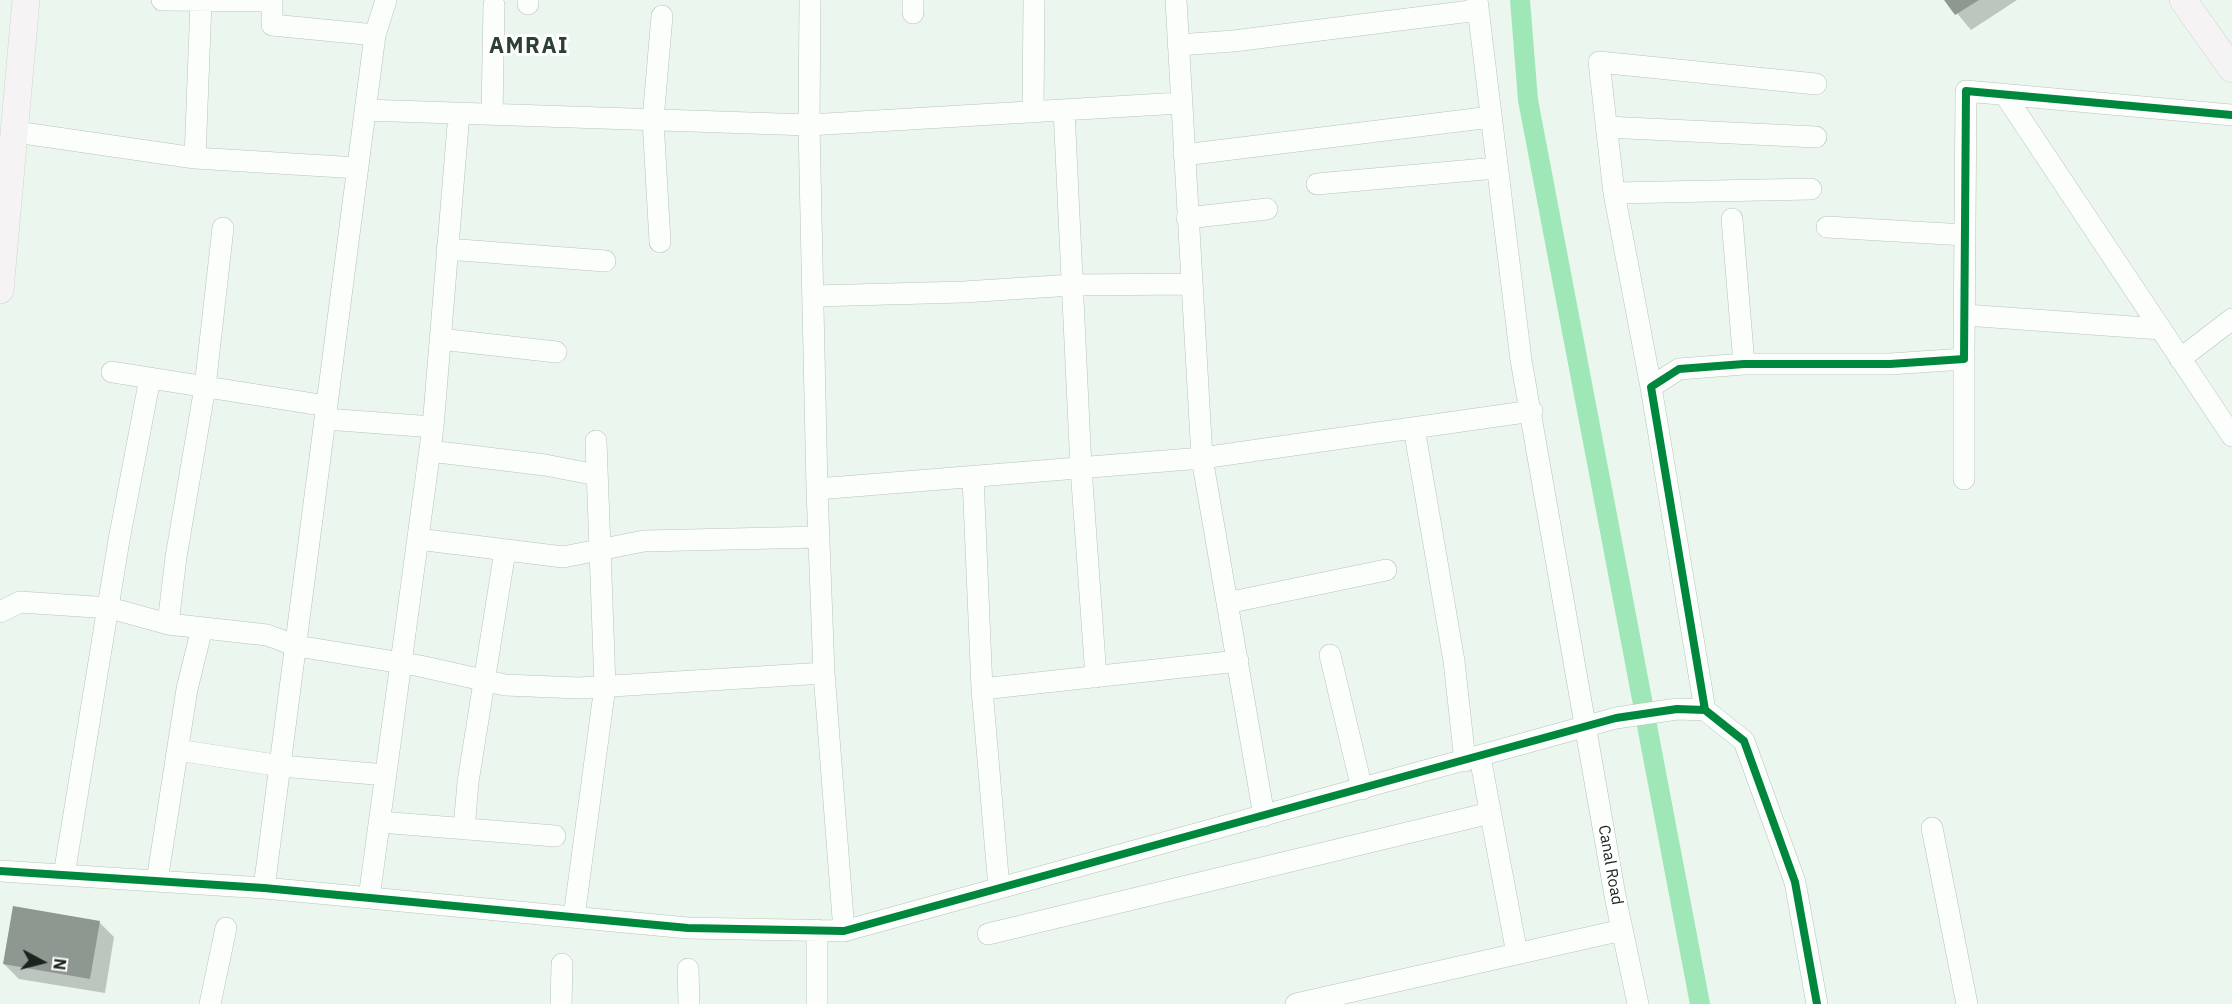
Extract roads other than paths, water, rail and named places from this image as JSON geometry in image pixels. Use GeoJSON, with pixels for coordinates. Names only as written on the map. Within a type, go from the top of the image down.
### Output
{"type":"FeatureCollection","features":[{"type":"Feature","properties":{"kind":"main road"},"geometry":{"type":"LineString","coordinates":[[0,290],[16,132],[26,0]]}},
{"type":"Feature","properties":{"kind":"main road"},"geometry":{"type":"LineString","coordinates":[[2183,0],[2232,69]]}},
{"type":"Feature","properties":{"kind":"street"},"geometry":{"type":"LineString","coordinates":[[162,0],[272,1],[272,25],[375,35]]}},
{"type":"Feature","properties":{"kind":"street"},"geometry":{"type":"LineString","coordinates":[[264,888],[375,35],[386,0]]}},
{"type":"Feature","properties":{"kind":"street"},"geometry":{"type":"LineString","coordinates":[[810,0],[817,489],[825,673],[844,931]]}},
{"type":"Feature","properties":{"kind":"street"},"geometry":{"type":"LineString","coordinates":[[1033,112],[1034,0]]}},
{"type":"Feature","properties":{"kind":"street"},"geometry":{"type":"LineString","coordinates":[[1176,0],[1180,103],[1202,458],[1264,816]]}},
{"type":"Feature","properties":{"kind":"street"},"geometry":{"type":"LineString","coordinates":[[195,158],[201,2]]}},
{"type":"Feature","properties":{"kind":"street"},"geometry":{"type":"LineString","coordinates":[[492,114],[494,5]]}},
{"type":"Feature","properties":{"kind":"street"},"geometry":{"type":"LineString","coordinates":[[1178,45],[1234,41],[1478,5]]}},
{"type":"Feature","properties":{"kind":"street","name":"Canal Road"},"geometry":{"type":"LineString","coordinates":[[1478,5],[1521,360],[1532,411],[1622,930],[1638,1004]]}},
{"type":"Feature","properties":{"kind":"street"},"geometry":{"type":"LineString","coordinates":[[660,242],[653,120],[662,16]]}},
{"type":"Feature","properties":{"kind":"street"},"geometry":{"type":"LineString","coordinates":[[1706,710],[1651,387],[1614,193],[1599,62],[1816,84]]}},
{"type":"Feature","properties":{"kind":"street"},"geometry":{"type":"LineString","coordinates":[[1964,478],[1966,91],[2232,115]]}},
{"type":"Feature","properties":{"kind":"street"},"geometry":{"type":"LineString","coordinates":[[2005,95],[2232,436]]}},
{"type":"Feature","properties":{"kind":"street"},"geometry":{"type":"LineString","coordinates":[[365,110],[810,125],[1180,103]]}},
{"type":"Feature","properties":{"kind":"street"},"geometry":{"type":"LineString","coordinates":[[1064,110],[1082,468],[1096,677]]}},
{"type":"Feature","properties":{"kind":"street"},"geometry":{"type":"LineString","coordinates":[[369,898],[433,427],[459,113]]}},
{"type":"Feature","properties":{"kind":"street"},"geometry":{"type":"LineString","coordinates":[[1184,155],[1491,117]]}},
{"type":"Feature","properties":{"kind":"street"},"geometry":{"type":"LineString","coordinates":[[1606,127],[1816,137]]}},
{"type":"Feature","properties":{"kind":"street"},"geometry":{"type":"LineString","coordinates":[[16,132],[195,158],[358,168]]}},
{"type":"Feature","properties":{"kind":"street"},"geometry":{"type":"LineString","coordinates":[[1317,184],[1496,168]]}},
{"type":"Feature","properties":{"kind":"street"},"geometry":{"type":"LineString","coordinates":[[1614,193],[1811,189]]}},
{"type":"Feature","properties":{"kind":"street"},"geometry":{"type":"LineString","coordinates":[[1187,218],[1267,209]]}},
{"type":"Feature","properties":{"kind":"street"},"geometry":{"type":"LineString","coordinates":[[1732,219],[1744,364]]}},
{"type":"Feature","properties":{"kind":"street"},"geometry":{"type":"LineString","coordinates":[[1827,227],[1965,235]]}},
{"type":"Feature","properties":{"kind":"street"},"geometry":{"type":"LineString","coordinates":[[168,624],[176,557],[205,387],[223,228]]}},
{"type":"Feature","properties":{"kind":"street"},"geometry":{"type":"LineString","coordinates":[[447,249],[605,261]]}},
{"type":"Feature","properties":{"kind":"street"},"geometry":{"type":"LineString","coordinates":[[813,296],[964,292],[1072,285],[1191,284]]}},
{"type":"Feature","properties":{"kind":"street"},"geometry":{"type":"LineString","coordinates":[[1965,315],[2161,329]]}},
{"type":"Feature","properties":{"kind":"street"},"geometry":{"type":"LineString","coordinates":[[2180,359],[2232,319]]}},
{"type":"Feature","properties":{"kind":"street"},"geometry":{"type":"LineString","coordinates":[[440,339],[556,352]]}},
{"type":"Feature","properties":{"kind":"street"},"geometry":{"type":"LineString","coordinates":[[1651,387],[1679,369],[1744,364],[1890,364],[1964,359]]}},
{"type":"Feature","properties":{"kind":"street"},"geometry":{"type":"LineString","coordinates":[[112,372],[205,387],[326,413],[433,427]]}},
{"type":"Feature","properties":{"kind":"street"},"geometry":{"type":"LineString","coordinates":[[64,875],[110,608],[119,540],[150,378]]}},
{"type":"Feature","properties":{"kind":"street"},"geometry":{"type":"LineString","coordinates":[[817,489],[1202,458],[1532,411]]}},
{"type":"Feature","properties":{"kind":"street"},"geometry":{"type":"LineString","coordinates":[[1414,428],[1473,759],[1490,813],[1517,954]]}},
{"type":"Feature","properties":{"kind":"street"},"geometry":{"type":"LineString","coordinates":[[574,917],[605,686],[598,551],[596,441]]}},
{"type":"Feature","properties":{"kind":"street"},"geometry":{"type":"LineString","coordinates":[[430,451],[545,465],[597,475]]}},
{"type":"Feature","properties":{"kind":"street"},"geometry":{"type":"LineString","coordinates":[[973,477],[982,689],[999,888]]}},
{"type":"Feature","properties":{"kind":"street"},"geometry":{"type":"LineString","coordinates":[[418,539],[563,556],[644,541],[819,537]]}},
{"type":"Feature","properties":{"kind":"street"},"geometry":{"type":"LineString","coordinates":[[464,829],[468,782],[505,551]]}},
{"type":"Feature","properties":{"kind":"street"},"geometry":{"type":"LineString","coordinates":[[1227,603],[1386,570]]}},
{"type":"Feature","properties":{"kind":"street"},"geometry":{"type":"LineString","coordinates":[[0,612],[20,602],[110,608],[168,624],[267,635],[297,646],[505,685],[605,686],[825,673]]}},
{"type":"Feature","properties":{"kind":"street"},"geometry":{"type":"LineString","coordinates":[[157,881],[187,689],[202,628]]}},
{"type":"Feature","properties":{"kind":"street"},"geometry":{"type":"LineString","coordinates":[[1330,656],[1362,789]]}},
{"type":"Feature","properties":{"kind":"street"},"geometry":{"type":"LineString","coordinates":[[982,689],[1238,661]]}},
{"type":"Feature","properties":{"kind":"street"},"geometry":{"type":"LineString","coordinates":[[0,871],[264,888],[688,928],[844,931],[1616,718],[1677,709],[1706,710],[1744,741],[1795,882],[1817,1004]]}},
{"type":"Feature","properties":{"kind":"street"},"geometry":{"type":"LineString","coordinates":[[178,750],[281,766],[386,776]]}},
{"type":"Feature","properties":{"kind":"street"},"geometry":{"type":"LineString","coordinates":[[988,934],[1490,813]]}},
{"type":"Feature","properties":{"kind":"street"},"geometry":{"type":"LineString","coordinates":[[380,822],[555,836]]}},
{"type":"Feature","properties":{"kind":"street"},"geometry":{"type":"LineString","coordinates":[[1932,828],[1967,1004]]}},
{"type":"Feature","properties":{"kind":"street"},"geometry":{"type":"LineString","coordinates":[[210,1004],[226,928]]}},
{"type":"Feature","properties":{"kind":"street"},"geometry":{"type":"LineString","coordinates":[[817,1004],[818,930]]}},
{"type":"Feature","properties":{"kind":"street"},"geometry":{"type":"LineString","coordinates":[[1296,1004],[1622,930]]}},
{"type":"Feature","properties":{"kind":"street"},"geometry":{"type":"LineString","coordinates":[[561,1004],[562,964]]}},
{"type":"Feature","properties":{"kind":"street"},"geometry":{"type":"LineString","coordinates":[[688,969],[689,1004]]}},
{"type":"Feature","properties":{"kind":"waterway"},"geometry":{"type":"LineString","coordinates":[[1520,0],[1528,100],[1700,1004]]}},
{"type":"Feature","properties":{"kind":"district","name":"AMRAI"},"geometry":{"type":"Point","coordinates":[529,47]}}]}
